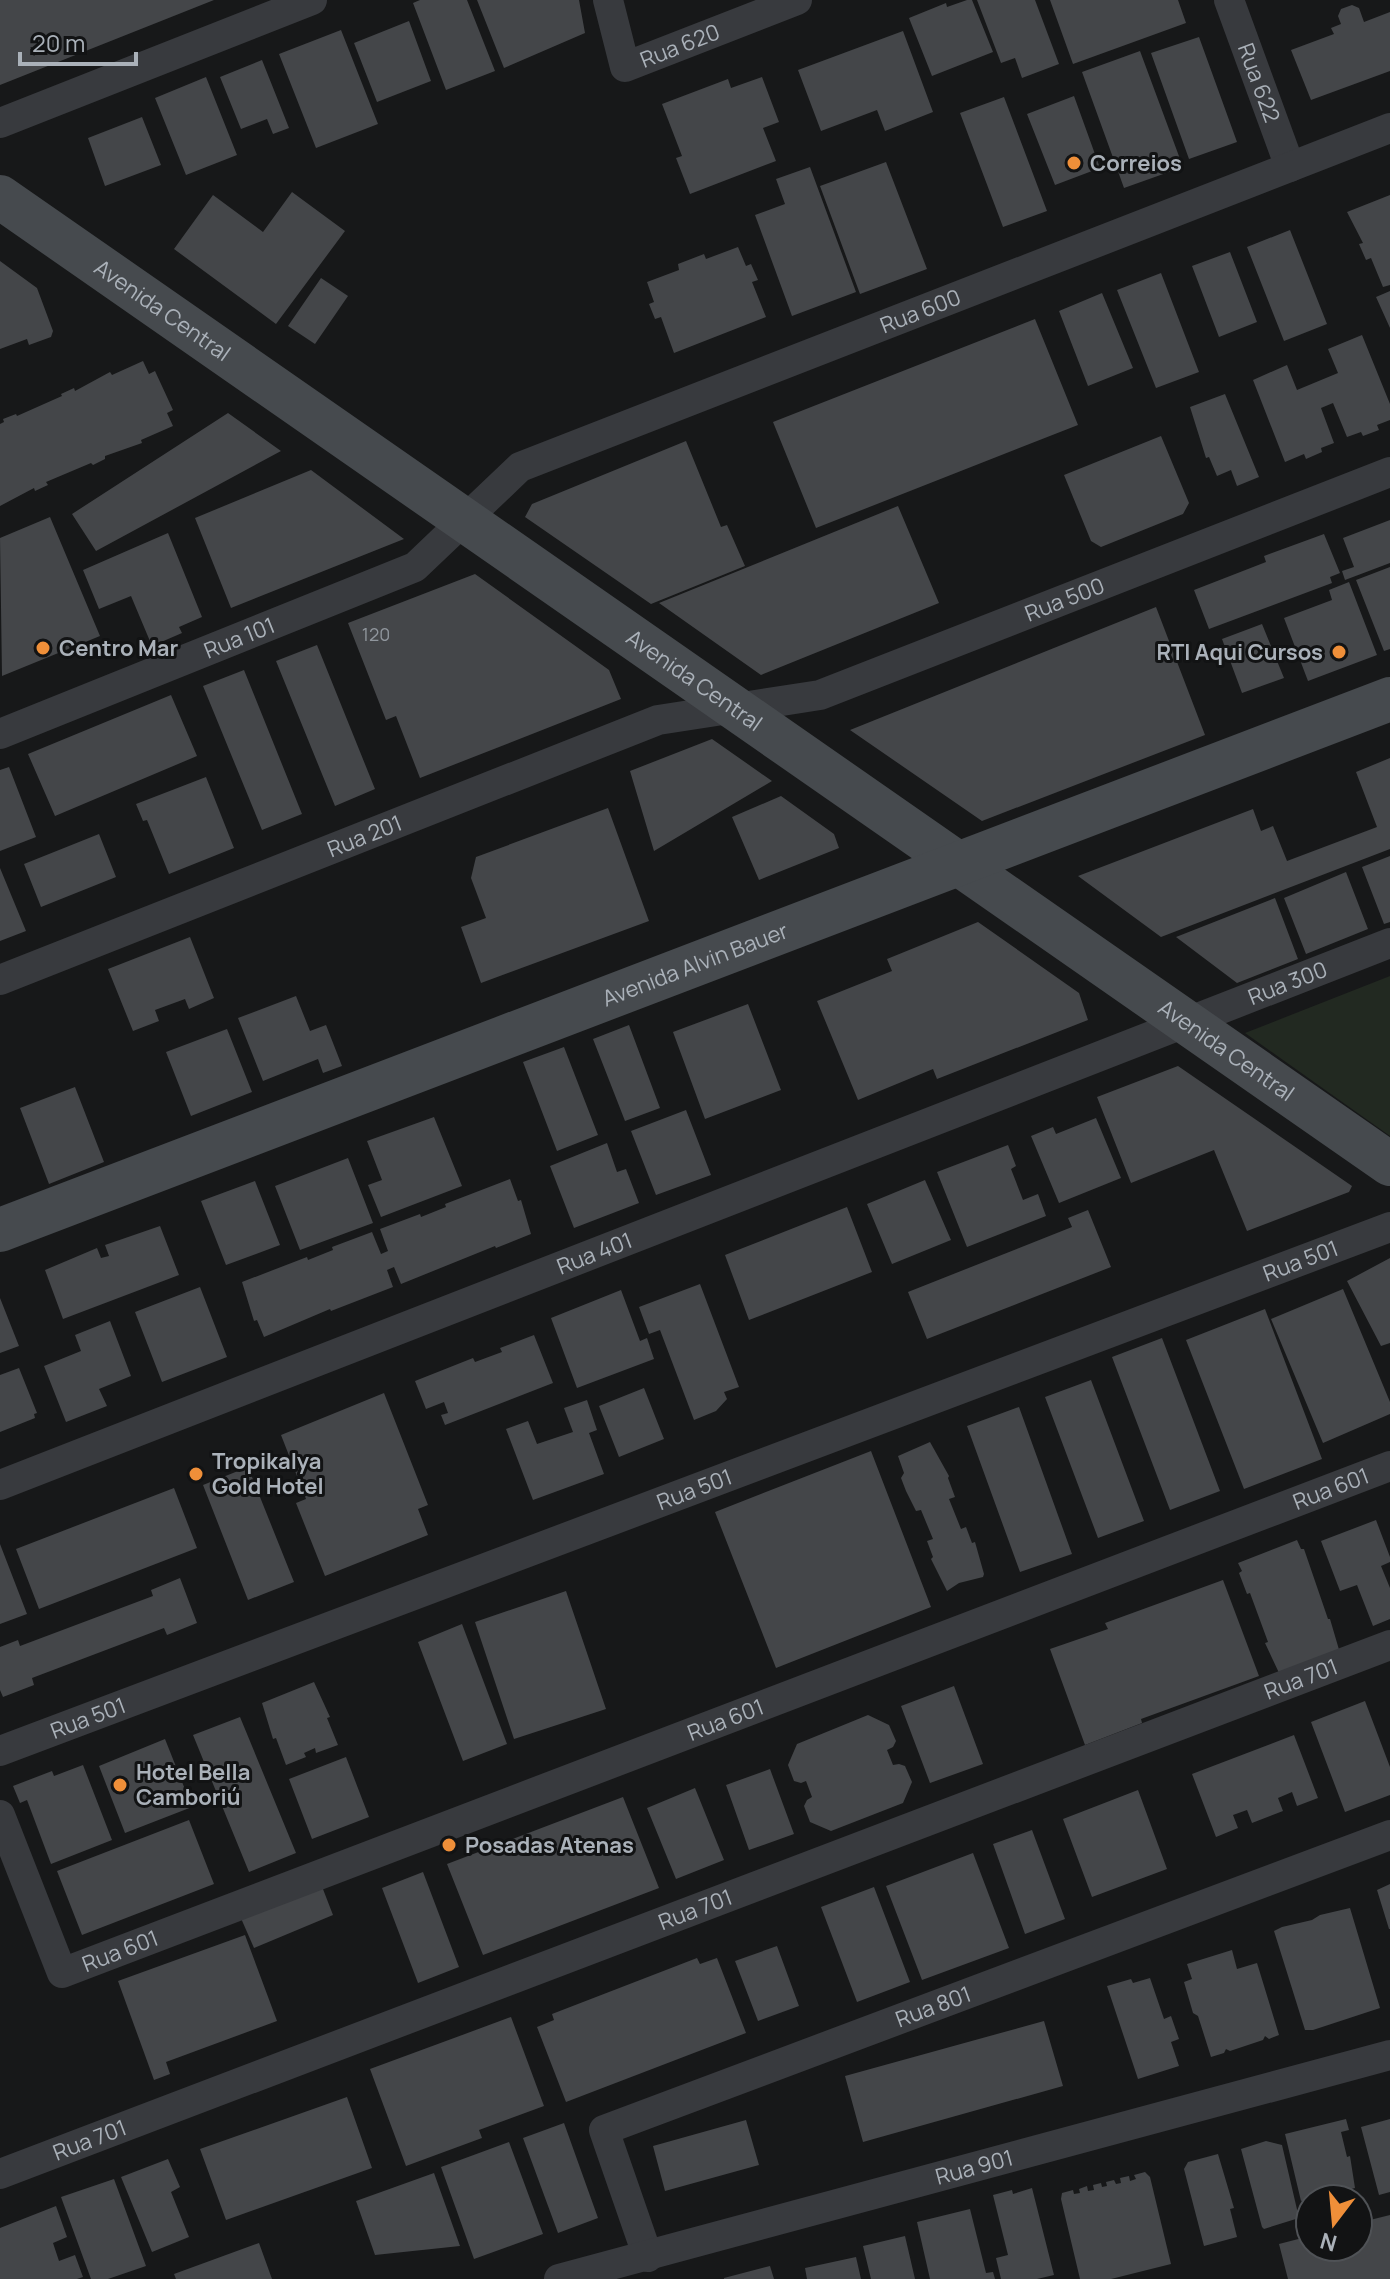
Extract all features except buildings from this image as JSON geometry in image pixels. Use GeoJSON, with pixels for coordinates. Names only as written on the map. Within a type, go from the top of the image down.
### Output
{"type":"FeatureCollection","features":[{"type":"Feature","properties":{"kind":"main road","name":"Avenida Central"},"geometry":{"type":"LineString","coordinates":[[0,197],[1390,1164]]}},
{"type":"Feature","properties":{"kind":"main road","name":"Avenida Alvin Bauer"},"geometry":{"type":"LineString","coordinates":[[0,1230],[1390,699]]}},
{"type":"Feature","properties":{"kind":"street"},"geometry":{"type":"LineString","coordinates":[[0,123],[312,0]]}},
{"type":"Feature","properties":{"kind":"street","name":"Rua 620"},"geometry":{"type":"LineString","coordinates":[[608,0],[625,67],[797,0]]}},
{"type":"Feature","properties":{"kind":"street","name":"Rua 622"},"geometry":{"type":"LineString","coordinates":[[1229,0],[1290,167]]}},
{"type":"Feature","properties":{"kind":"street","name":"Rua 600"},"geometry":{"type":"LineString","coordinates":[[465,521],[520,467],[1390,128]]}},
{"type":"Feature","properties":{"kind":"street","name":"Rua 500"},"geometry":{"type":"LineString","coordinates":[[734,708],[820,695],[1390,472]]}},
{"type":"Feature","properties":{"kind":"street","name":"Rua 101"},"geometry":{"type":"LineString","coordinates":[[0,734],[415,567],[465,521]]}},
{"type":"Feature","properties":{"kind":"street","name":"Rua 201"},"geometry":{"type":"LineString","coordinates":[[0,980],[658,720],[734,708]]}},
{"type":"Feature","properties":{"kind":"street","name":"Rua 300"},"geometry":{"type":"LineString","coordinates":[[1187,1022],[1390,943]]}},
{"type":"Feature","properties":{"kind":"street","name":"Rua 401"},"geometry":{"type":"LineString","coordinates":[[0,1485],[1187,1022]]}},
{"type":"Feature","properties":{"kind":"street","name":"Rua 501"},"geometry":{"type":"LineString","coordinates":[[0,1751],[1390,1227]]}},
{"type":"Feature","properties":{"kind":"street","name":"Rua 601"},"geometry":{"type":"LineString","coordinates":[[9,1862],[62,1973],[1390,1466]]}},
{"type":"Feature","properties":{"kind":"street","name":"Rua 701"},"geometry":{"type":"LineString","coordinates":[[0,2174],[1390,1645]]}},
{"type":"Feature","properties":{"kind":"street"},"geometry":{"type":"LineString","coordinates":[[0,1815],[9,1862]]}},
{"type":"Feature","properties":{"kind":"street","name":"Rua 801"},"geometry":{"type":"LineString","coordinates":[[648,2257],[604,2130],[1390,1835]]}},
{"type":"Feature","properties":{"kind":"street","name":"Rua 901"},"geometry":{"type":"LineString","coordinates":[[559,2279],[1390,2055]]}},
{"type":"Feature","properties":{"kind":"shaded area"},"geometry":{"type":"Polygon","coordinates":[[[1390,976],[1390,1136],[1245,1033],[1390,976]]]}},
{"type":"Feature","properties":{"kind":"place","name":"Correios"},"geometry":{"type":"Point","coordinates":[1074,163]}},
{"type":"Feature","properties":{"kind":"place","name":"Centro Mar"},"geometry":{"type":"Point","coordinates":[43,648]}},
{"type":"Feature","properties":{"kind":"place","name":"RTI Aqui Cursos"},"geometry":{"type":"Point","coordinates":[1339,652]}},
{"type":"Feature","properties":{"kind":"place","name":"Tropikalya Gold Hotel"},"geometry":{"type":"Point","coordinates":[196,1474]}},
{"type":"Feature","properties":{"kind":"place","name":"Hotel Bella Camboriú"},"geometry":{"type":"Point","coordinates":[120,1785]}},
{"type":"Feature","properties":{"kind":"place","name":"Posadas Atenas"},"geometry":{"type":"Point","coordinates":[449,1845]}}]}
